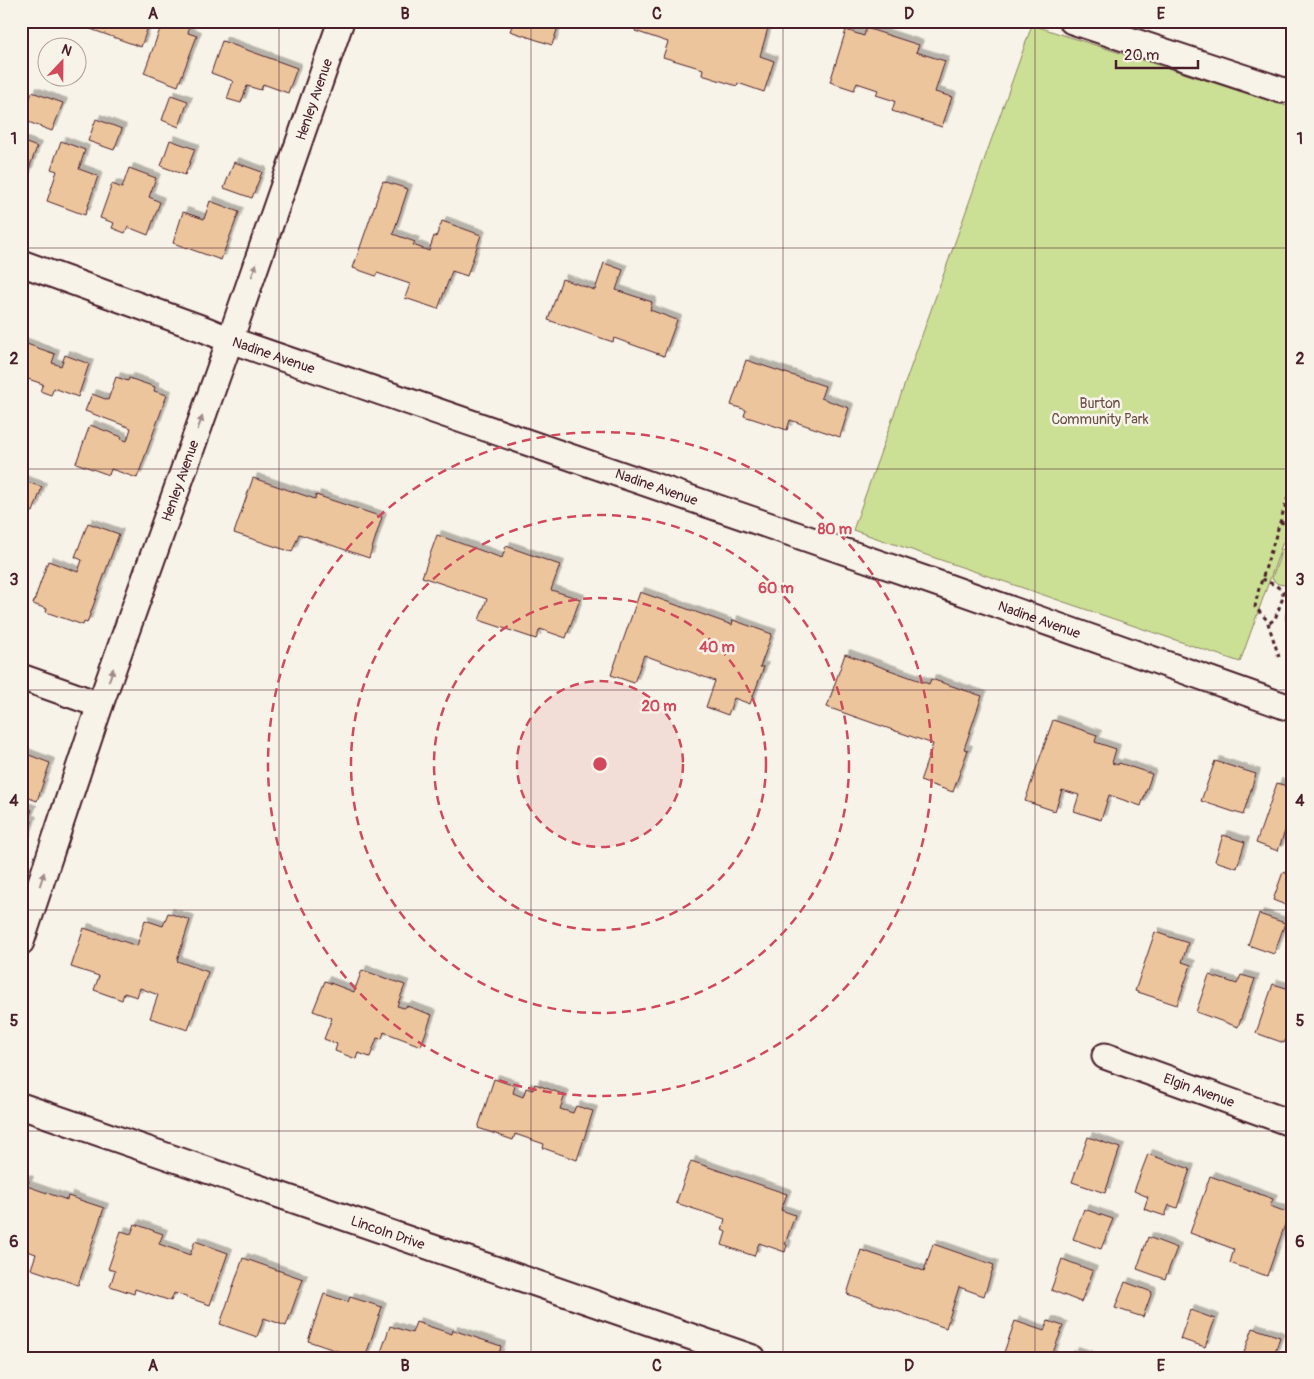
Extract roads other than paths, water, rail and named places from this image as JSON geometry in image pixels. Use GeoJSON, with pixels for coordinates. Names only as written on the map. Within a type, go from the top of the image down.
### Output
{"type":"FeatureCollection","features":[{"type":"Feature","properties":{"kind":"street","name":"Henley Avenue"},"geometry":{"type":"LineString","coordinates":[[21,942],[100,705],[341,21]]}},
{"type":"Feature","properties":{"kind":"street"},"geometry":{"type":"LineString","coordinates":[[1072,21],[1281,90]]}},
{"type":"Feature","properties":{"kind":"street","name":"Nadine Avenue"},"geometry":{"type":"LineString","coordinates":[[21,263],[230,340],[942,585],[1293,709]]}},
{"type":"Feature","properties":{"kind":"street"},"geometry":{"type":"LineString","coordinates":[[21,677],[100,705]]}},
{"type":"Feature","properties":{"kind":"street","name":"Elgin Avenue"},"geometry":{"type":"LineString","coordinates":[[1105,1056],[1293,1124]]}},
{"type":"Feature","properties":{"kind":"street","name":"Lincoln Drive"},"geometry":{"type":"LineString","coordinates":[[21,1106],[753,1358]]}},
{"type":"Feature","properties":{"kind":"park label","name":"Burton Community Park"},"geometry":{"type":"Point","coordinates":[1100,412]}}]}
